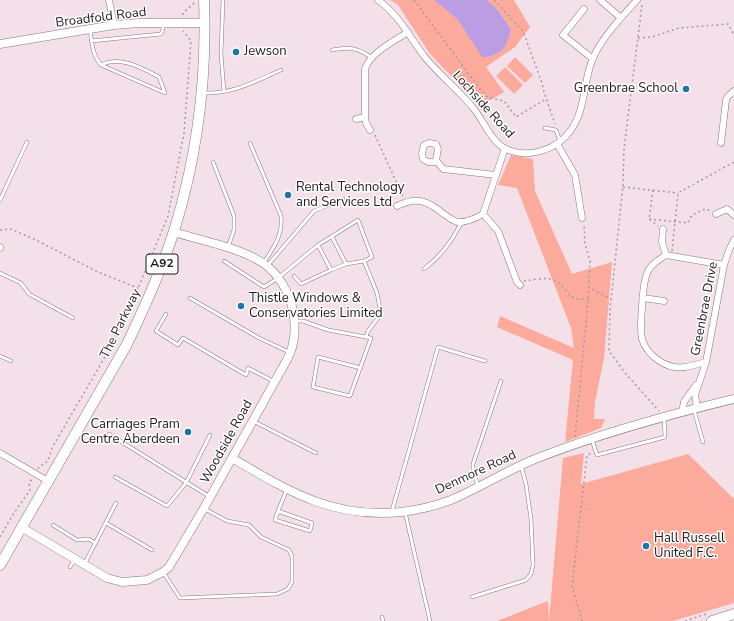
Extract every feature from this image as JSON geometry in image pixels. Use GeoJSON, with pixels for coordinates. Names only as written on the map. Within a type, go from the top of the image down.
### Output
{"type":"FeatureCollection","features":[{"type":"Feature","properties":{"kind":"main road","name":"The Parkway"},"geometry":{"type":"LineString","coordinates":[[0,565],[126,346],[144,310],[174,232],[181,209],[193,154],[201,93],[205,23],[204,0]]}},
{"type":"Feature","properties":{"kind":"main road"},"geometry":{"type":"LineString","coordinates":[[712,621],[734,614]]}},
{"type":"Feature","properties":{"kind":"street"},"geometry":{"type":"LineString","coordinates":[[109,0],[114,25]]}},
{"type":"Feature","properties":{"kind":"street","name":"Lochside Road"},"geometry":{"type":"LineString","coordinates":[[378,0],[393,13],[424,56],[474,109],[499,144],[505,148],[517,152],[543,150],[559,143],[571,130],[576,123],[580,111],[592,59],[599,46],[637,0]]}},
{"type":"Feature","properties":{"kind":"street"},"geometry":{"type":"LineString","coordinates":[[600,0],[621,18]]}},
{"type":"Feature","properties":{"kind":"street"},"geometry":{"type":"LineString","coordinates":[[584,9],[563,35],[592,59]]}},
{"type":"Feature","properties":{"kind":"street","name":"Broadfold Road"},"geometry":{"type":"LineString","coordinates":[[0,44],[114,25],[139,23],[205,23]]}},
{"type":"Feature","properties":{"kind":"street"},"geometry":{"type":"LineString","coordinates":[[370,130],[365,118],[365,69],[367,63],[408,32]]}},
{"type":"Feature","properties":{"kind":"street"},"geometry":{"type":"LineString","coordinates":[[721,143],[726,100],[734,91]]}},
{"type":"Feature","properties":{"kind":"street"},"geometry":{"type":"LineString","coordinates":[[356,119],[365,118]]}},
{"type":"Feature","properties":{"kind":"street"},"geometry":{"type":"LineString","coordinates":[[559,143],[575,175],[582,218]]}},
{"type":"Feature","properties":{"kind":"street"},"geometry":{"type":"LineString","coordinates":[[397,206],[406,202],[422,201],[430,204],[452,220],[459,222],[478,217],[483,214],[505,148]]}},
{"type":"Feature","properties":{"kind":"street"},"geometry":{"type":"LineString","coordinates":[[436,160],[443,168],[496,175]]}},
{"type":"Feature","properties":{"kind":"street"},"geometry":{"type":"LineString","coordinates":[[716,214],[727,209],[734,215]]}},
{"type":"Feature","properties":{"kind":"street"},"geometry":{"type":"LineString","coordinates":[[483,214],[498,232],[517,282],[520,285]]}},
{"type":"Feature","properties":{"kind":"street"},"geometry":{"type":"LineString","coordinates":[[663,229],[662,242],[669,255]]}},
{"type":"Feature","properties":{"kind":"street","name":"Woodside Road"},"geometry":{"type":"LineString","coordinates":[[21,527],[107,578],[122,582],[146,580],[162,572],[174,560],[291,353],[295,321],[292,305],[286,290],[278,278],[265,265],[251,256],[174,232]]}},
{"type":"Feature","properties":{"kind":"street","name":"Greenbrae Drive"},"geometry":{"type":"LineString","coordinates":[[695,408],[695,395],[706,362],[724,265],[734,240]]}},
{"type":"Feature","properties":{"kind":"street"},"geometry":{"type":"LineString","coordinates":[[706,362],[684,368],[673,367],[658,361],[646,347],[642,339],[642,298],[648,270],[656,262],[669,255],[724,265]]}},
{"type":"Feature","properties":{"kind":"street"},"geometry":{"type":"LineString","coordinates":[[642,298],[664,301]]}},
{"type":"Feature","properties":{"kind":"street","name":"Greenbrae Drive"},"geometry":{"type":"LineString","coordinates":[[682,412],[684,402],[699,382]]}},
{"type":"Feature","properties":{"kind":"street","name":"Denmore Road"},"geometry":{"type":"LineString","coordinates":[[232,458],[309,500],[338,509],[367,513],[392,513],[438,505],[461,496],[478,486],[521,466],[574,444],[695,408],[734,399]]}},
{"type":"Feature","properties":{"kind":"street"},"geometry":{"type":"LineString","coordinates":[[0,454],[48,481]]}},
{"type":"Feature","properties":{"kind":"lane"},"geometry":{"type":"LineString","coordinates":[[223,0],[221,54],[224,92]]}},
{"type":"Feature","properties":{"kind":"lane"},"geometry":{"type":"LineString","coordinates":[[91,41],[161,34],[163,23]]}},
{"type":"Feature","properties":{"kind":"lane"},"geometry":{"type":"LineString","coordinates":[[90,30],[94,55],[101,65],[165,93],[159,77],[150,72],[127,62],[106,62],[101,65]]}},
{"type":"Feature","properties":{"kind":"lane"},"geometry":{"type":"LineString","coordinates":[[332,50],[352,48],[363,52],[372,58]]}},
{"type":"Feature","properties":{"kind":"lane"},"geometry":{"type":"LineString","coordinates":[[201,93],[224,92],[236,89],[281,70]]}},
{"type":"Feature","properties":{"kind":"lane"},"geometry":{"type":"LineString","coordinates":[[545,128],[556,130],[559,143]]}},
{"type":"Feature","properties":{"kind":"lane"},"geometry":{"type":"LineString","coordinates":[[0,200],[27,142]]}},
{"type":"Feature","properties":{"kind":"lane"},"geometry":{"type":"LineString","coordinates":[[250,143],[281,216],[282,222],[278,240],[265,265]]}},
{"type":"Feature","properties":{"kind":"lane"},"geometry":{"type":"LineString","coordinates":[[213,162],[234,216],[234,230],[228,248]]}},
{"type":"Feature","properties":{"kind":"lane"},"geometry":{"type":"LineString","coordinates":[[265,265],[314,211],[343,199]]}},
{"type":"Feature","properties":{"kind":"lane"},"geometry":{"type":"LineString","coordinates":[[224,261],[264,287],[278,278],[318,245],[358,220],[372,258],[346,264],[301,284],[294,276]]}},
{"type":"Feature","properties":{"kind":"lane"},"geometry":{"type":"LineString","coordinates":[[424,269],[441,255],[452,240],[460,225],[466,221]]}},
{"type":"Feature","properties":{"kind":"lane"},"geometry":{"type":"LineString","coordinates":[[332,237],[346,264]]}},
{"type":"Feature","properties":{"kind":"lane"},"geometry":{"type":"LineString","coordinates":[[318,245],[331,270]]}},
{"type":"Feature","properties":{"kind":"lane"},"geometry":{"type":"LineString","coordinates":[[364,261],[376,293],[381,314],[368,331],[366,337]]}},
{"type":"Feature","properties":{"kind":"lane"},"geometry":{"type":"LineString","coordinates":[[0,273],[21,283],[28,294],[73,318]]}},
{"type":"Feature","properties":{"kind":"lane"},"geometry":{"type":"LineString","coordinates":[[190,298],[259,338],[291,353]]}},
{"type":"Feature","properties":{"kind":"lane"},"geometry":{"type":"LineString","coordinates":[[166,314],[156,331],[178,345],[183,338],[246,374],[248,368],[275,382]]}},
{"type":"Feature","properties":{"kind":"lane"},"geometry":{"type":"LineString","coordinates":[[295,321],[302,321],[328,330],[370,338],[361,368],[350,396],[313,387],[318,357],[361,368]]}},
{"type":"Feature","properties":{"kind":"lane"},"geometry":{"type":"LineString","coordinates":[[392,513],[438,348],[485,361]]}},
{"type":"Feature","properties":{"kind":"lane"},"geometry":{"type":"LineString","coordinates":[[0,356],[11,361]]}},
{"type":"Feature","properties":{"kind":"lane"},"geometry":{"type":"LineString","coordinates":[[478,486],[473,470],[473,464],[501,381]]}},
{"type":"Feature","properties":{"kind":"lane"},"geometry":{"type":"LineString","coordinates":[[695,408],[703,442]]}},
{"type":"Feature","properties":{"kind":"lane"},"geometry":{"type":"LineString","coordinates":[[591,439],[597,455],[665,437],[664,417]]}},
{"type":"Feature","properties":{"kind":"lane"},"geometry":{"type":"LineString","coordinates":[[253,421],[316,454]]}},
{"type":"Feature","properties":{"kind":"lane"},"geometry":{"type":"LineString","coordinates":[[109,434],[210,497]]}},
{"type":"Feature","properties":{"kind":"lane"},"geometry":{"type":"LineString","coordinates":[[115,477],[167,506],[186,483],[210,435]]}},
{"type":"Feature","properties":{"kind":"lane"},"geometry":{"type":"LineString","coordinates":[[472,597],[526,580],[531,574],[533,565],[531,519],[526,484],[521,466]]}},
{"type":"Feature","properties":{"kind":"lane"},"geometry":{"type":"LineString","coordinates":[[278,511],[312,523],[310,531],[275,520],[278,511],[287,489]]}},
{"type":"Feature","properties":{"kind":"lane"},"geometry":{"type":"LineString","coordinates":[[84,564],[116,503]]}},
{"type":"Feature","properties":{"kind":"lane"},"geometry":{"type":"LineString","coordinates":[[162,572],[180,598],[277,594],[288,590],[290,586],[292,561],[292,556],[289,550],[261,537],[249,525],[227,521],[204,508]]}},
{"type":"Feature","properties":{"kind":"lane"},"geometry":{"type":"LineString","coordinates":[[405,511],[430,621]]}},
{"type":"Feature","properties":{"kind":"lane"},"geometry":{"type":"LineString","coordinates":[[106,523],[152,550]]}},
{"type":"Feature","properties":{"kind":"lane"},"geometry":{"type":"LineString","coordinates":[[53,525],[77,540],[88,539],[95,543]]}},
{"type":"Feature","properties":{"kind":"lane"},"geometry":{"type":"LineString","coordinates":[[70,567],[75,559]]}},
{"type":"Feature","properties":{"kind":"lane"},"geometry":{"type":"LineString","coordinates":[[382,617],[383,621]]}},
{"type":"Feature","properties":{"kind":"path"},"geometry":{"type":"LineString","coordinates":[[0,537],[30,490],[29,483],[39,467],[48,461],[52,448],[108,350],[138,288],[168,216],[184,133],[191,41],[183,32],[183,14],[195,2],[195,0]]}},
{"type":"Feature","properties":{"kind":"path"},"geometry":{"type":"LineString","coordinates":[[414,0],[485,96],[504,102],[516,117],[546,99]]}},
{"type":"Feature","properties":{"kind":"path"},"geometry":{"type":"LineString","coordinates":[[494,0],[523,31],[556,127]]}},
{"type":"Feature","properties":{"kind":"path"},"geometry":{"type":"LineString","coordinates":[[642,0],[624,149],[623,187],[611,299],[609,351],[626,374],[656,406],[664,417]]}},
{"type":"Feature","properties":{"kind":"path"},"geometry":{"type":"LineString","coordinates":[[638,38],[652,37],[679,28],[728,24],[734,35]]}},
{"type":"Feature","properties":{"kind":"path"},"geometry":{"type":"LineString","coordinates":[[370,130],[373,131],[406,202]]}},
{"type":"Feature","properties":{"kind":"path"},"geometry":{"type":"LineString","coordinates":[[623,187],[678,194],[734,162]]}},
{"type":"Feature","properties":{"kind":"path"},"geometry":{"type":"LineString","coordinates":[[649,219],[653,190]]}},
{"type":"Feature","properties":{"kind":"path"},"geometry":{"type":"LineString","coordinates":[[669,255],[678,194]]}},
{"type":"Feature","properties":{"kind":"path"},"geometry":{"type":"LineString","coordinates":[[649,219],[688,223],[692,215],[705,209],[716,214]]}},
{"type":"Feature","properties":{"kind":"path"},"geometry":{"type":"LineString","coordinates":[[574,444],[588,299],[590,260],[585,244],[582,218]]}},
{"type":"Feature","properties":{"kind":"path"},"geometry":{"type":"LineString","coordinates":[[649,219],[663,229]]}},
{"type":"Feature","properties":{"kind":"path"},"geometry":{"type":"LineString","coordinates":[[0,230],[11,229],[38,241],[98,272],[138,288]]}},
{"type":"Feature","properties":{"kind":"path"},"geometry":{"type":"LineString","coordinates":[[520,285],[524,281],[546,278],[556,281],[571,296],[578,300],[588,299]]}},
{"type":"Feature","properties":{"kind":"path"},"geometry":{"type":"LineString","coordinates":[[588,287],[611,299]]}},
{"type":"Feature","properties":{"kind":"path"},"geometry":{"type":"LineString","coordinates":[[582,621],[572,586],[587,455],[596,451]]}},
{"type":"Feature","properties":{"kind":"shaded area"},"geometry":{"type":"Polygon","coordinates":[[[390,0],[434,0],[458,20],[484,58],[496,54],[503,49],[511,29],[497,9],[487,0],[514,0],[530,27],[515,47],[486,67],[504,92],[480,106],[430,54],[398,5],[390,0]]]}},
{"type":"Feature","properties":{"kind":"shaded area"},"geometry":{"type":"Polygon","coordinates":[[[434,0],[487,0],[497,9],[511,29],[503,49],[496,54],[483,58],[458,20],[434,0]]]}},
{"type":"Feature","properties":{"kind":"shaded area"},"geometry":{"type":"Polygon","coordinates":[[[515,57],[533,75],[525,83],[507,66],[515,57]]]}},
{"type":"Feature","properties":{"kind":"shaded area"},"geometry":{"type":"Polygon","coordinates":[[[505,67],[523,85],[514,94],[496,76],[505,67]]]}},
{"type":"Feature","properties":{"kind":"shaded area"},"geometry":{"type":"Polygon","coordinates":[[[511,155],[533,159],[535,191],[572,274],[612,262],[604,358],[595,402],[594,419],[605,419],[601,428],[565,442],[573,360],[497,327],[500,316],[574,348],[571,328],[517,188],[498,185],[511,155]]]}},
{"type":"Feature","properties":{"kind":"shaded area"},"geometry":{"type":"Polygon","coordinates":[[[584,453],[581,484],[688,454],[734,499],[734,603],[673,621],[549,621],[563,458],[584,453]]]}},
{"type":"Feature","properties":{"kind":"shaded area"},"geometry":{"type":"Polygon","coordinates":[[[548,601],[549,621],[497,621],[548,601]]]}},
{"type":"Feature","properties":{"kind":"place","name":"Jewson"},"geometry":{"type":"Point","coordinates":[236,52]}},
{"type":"Feature","properties":{"kind":"place","name":"Greenbrae School"},"geometry":{"type":"Point","coordinates":[686,89]}},
{"type":"Feature","properties":{"kind":"place","name":"Rental Technology and Services Ltd"},"geometry":{"type":"Point","coordinates":[288,195]}},
{"type":"Feature","properties":{"kind":"place","name":"Thistle Windows & Conservatories Limited"},"geometry":{"type":"Point","coordinates":[241,306]}},
{"type":"Feature","properties":{"kind":"place","name":"Carriages Pram Centre Aberdeen"},"geometry":{"type":"Point","coordinates":[188,432]}},
{"type":"Feature","properties":{"kind":"place","name":"Hall Russell United F.C."},"geometry":{"type":"Point","coordinates":[646,546]}}]}
